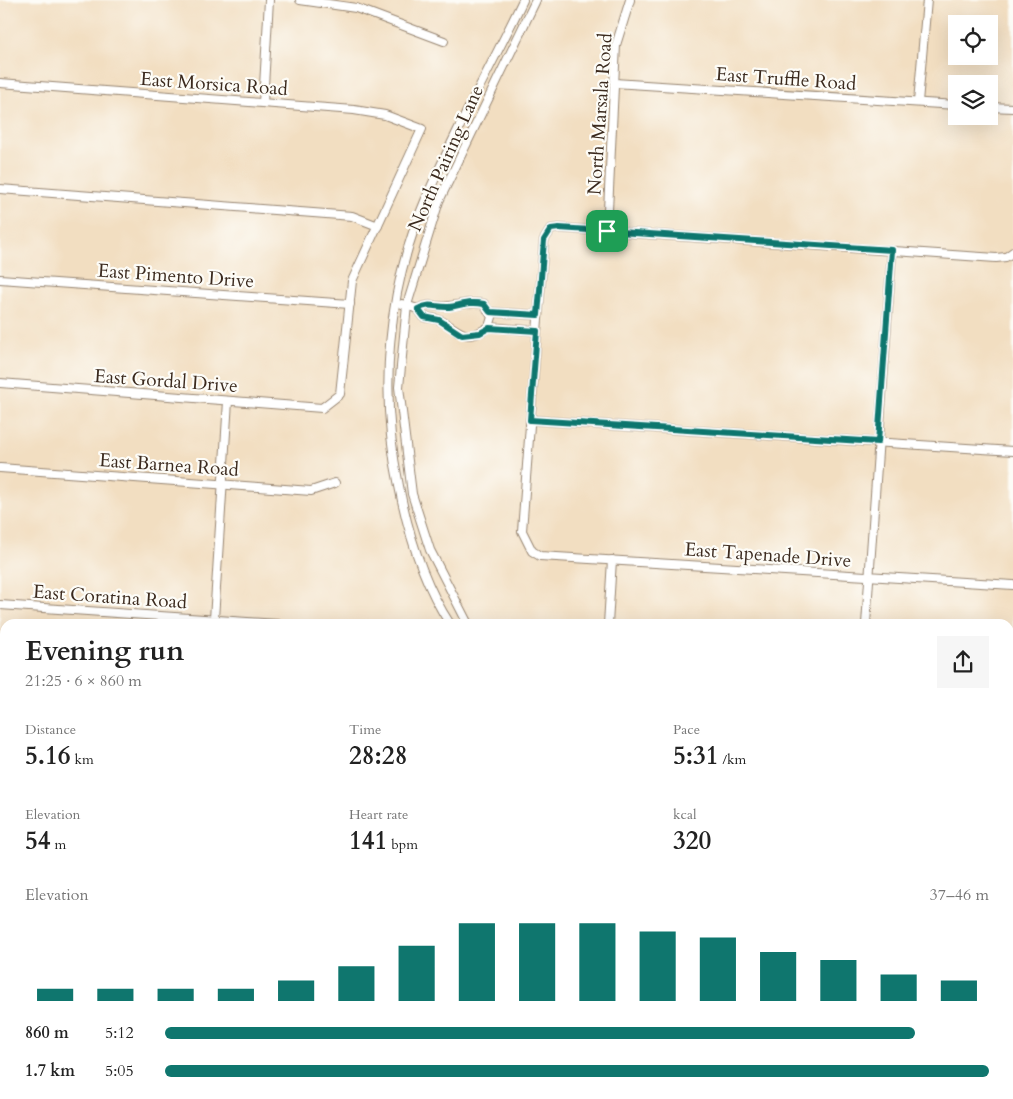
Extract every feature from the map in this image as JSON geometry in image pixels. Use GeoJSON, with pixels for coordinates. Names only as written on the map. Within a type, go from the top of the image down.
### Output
{"type":"FeatureCollection","features":[{"type":"Feature","properties":{"kind":"street"},"geometry":{"type":"LineString","coordinates":[[263,103],[269,0]]}},
{"type":"Feature","properties":{"kind":"street"},"geometry":{"type":"LineString","coordinates":[[300,0],[356,8],[444,41]]}},
{"type":"Feature","properties":{"kind":"street","name":"North Pairing Lane"},"geometry":{"type":"LineString","coordinates":[[448,619],[424,568],[404,513],[391,448],[387,384],[395,303],[406,258],[424,201],[523,0]]}},
{"type":"Feature","properties":{"kind":"street","name":"North Pairing Lane"},"geometry":{"type":"LineString","coordinates":[[465,619],[430,550],[412,494],[399,387],[407,305],[423,246],[439,201],[536,0]]}},
{"type":"Feature","properties":{"kind":"street","name":"North Marsala Road"},"geometry":{"type":"LineString","coordinates":[[607,231],[616,45],[630,0]]}},
{"type":"Feature","properties":{"kind":"street"},"geometry":{"type":"LineString","coordinates":[[918,102],[927,0]]}},
{"type":"Feature","properties":{"kind":"street","name":"East Morsica Road"},"geometry":{"type":"LineString","coordinates":[[0,83],[354,110],[385,115],[422,129],[378,226]]}},
{"type":"Feature","properties":{"kind":"street","name":"East Truffle Road"},"geometry":{"type":"LineString","coordinates":[[614,83],[948,104]]}},
{"type":"Feature","properties":{"kind":"street"},"geometry":{"type":"LineString","coordinates":[[998,107],[1013,108]]}},
{"type":"Feature","properties":{"kind":"street"},"geometry":{"type":"LineString","coordinates":[[0,189],[352,216],[378,226],[352,281],[350,304]]}},
{"type":"Feature","properties":{"kind":"street"},"geometry":{"type":"LineString","coordinates":[[1013,252],[1006,257],[996,258],[607,231],[551,229],[544,240],[530,420],[1013,451]]}},
{"type":"Feature","properties":{"kind":"street"},"geometry":{"type":"LineString","coordinates":[[866,619],[892,250]]}},
{"type":"Feature","properties":{"kind":"street","name":"East Pimento Drive"},"geometry":{"type":"LineString","coordinates":[[0,279],[350,304]]}},
{"type":"Feature","properties":{"kind":"street"},"geometry":{"type":"LineString","coordinates":[[418,309],[426,304],[448,307],[471,301],[484,304],[492,317],[489,328]]}},
{"type":"Feature","properties":{"kind":"street"},"geometry":{"type":"LineString","coordinates":[[395,303],[418,309],[424,317],[439,320],[462,335],[480,333],[489,328],[537,331]]}},
{"type":"Feature","properties":{"kind":"street","name":"East Gordal Drive"},"geometry":{"type":"LineString","coordinates":[[0,383],[322,408],[340,394],[350,304]]}},
{"type":"Feature","properties":{"kind":"street"},"geometry":{"type":"LineString","coordinates":[[490,312],[538,315]]}},
{"type":"Feature","properties":{"kind":"street"},"geometry":{"type":"LineString","coordinates":[[214,619],[228,401]]}},
{"type":"Feature","properties":{"kind":"street","name":"East Tapenade Drive"},"geometry":{"type":"LineString","coordinates":[[530,420],[522,531],[532,551],[540,556],[1013,585]]}},
{"type":"Feature","properties":{"kind":"street","name":"East Barnea Road"},"geometry":{"type":"LineString","coordinates":[[0,468],[311,491],[335,482]]}},
{"type":"Feature","properties":{"kind":"street"},"geometry":{"type":"LineString","coordinates":[[608,619],[612,560]]}},
{"type":"Feature","properties":{"kind":"street","name":"East Coratina Road"},"geometry":{"type":"LineString","coordinates":[[0,605],[214,619]]}},
{"type":"Feature","properties":{"kind":"route"},"geometry":{"type":"LineString","coordinates":[[551,229],[607,231],[892,250],[878,442],[530,420],[537,331],[489,328],[480,333],[462,335],[439,320],[424,317],[418,309],[426,304],[448,307],[471,301],[484,304],[490,312],[538,315],[544,240],[551,229]]}}]}
